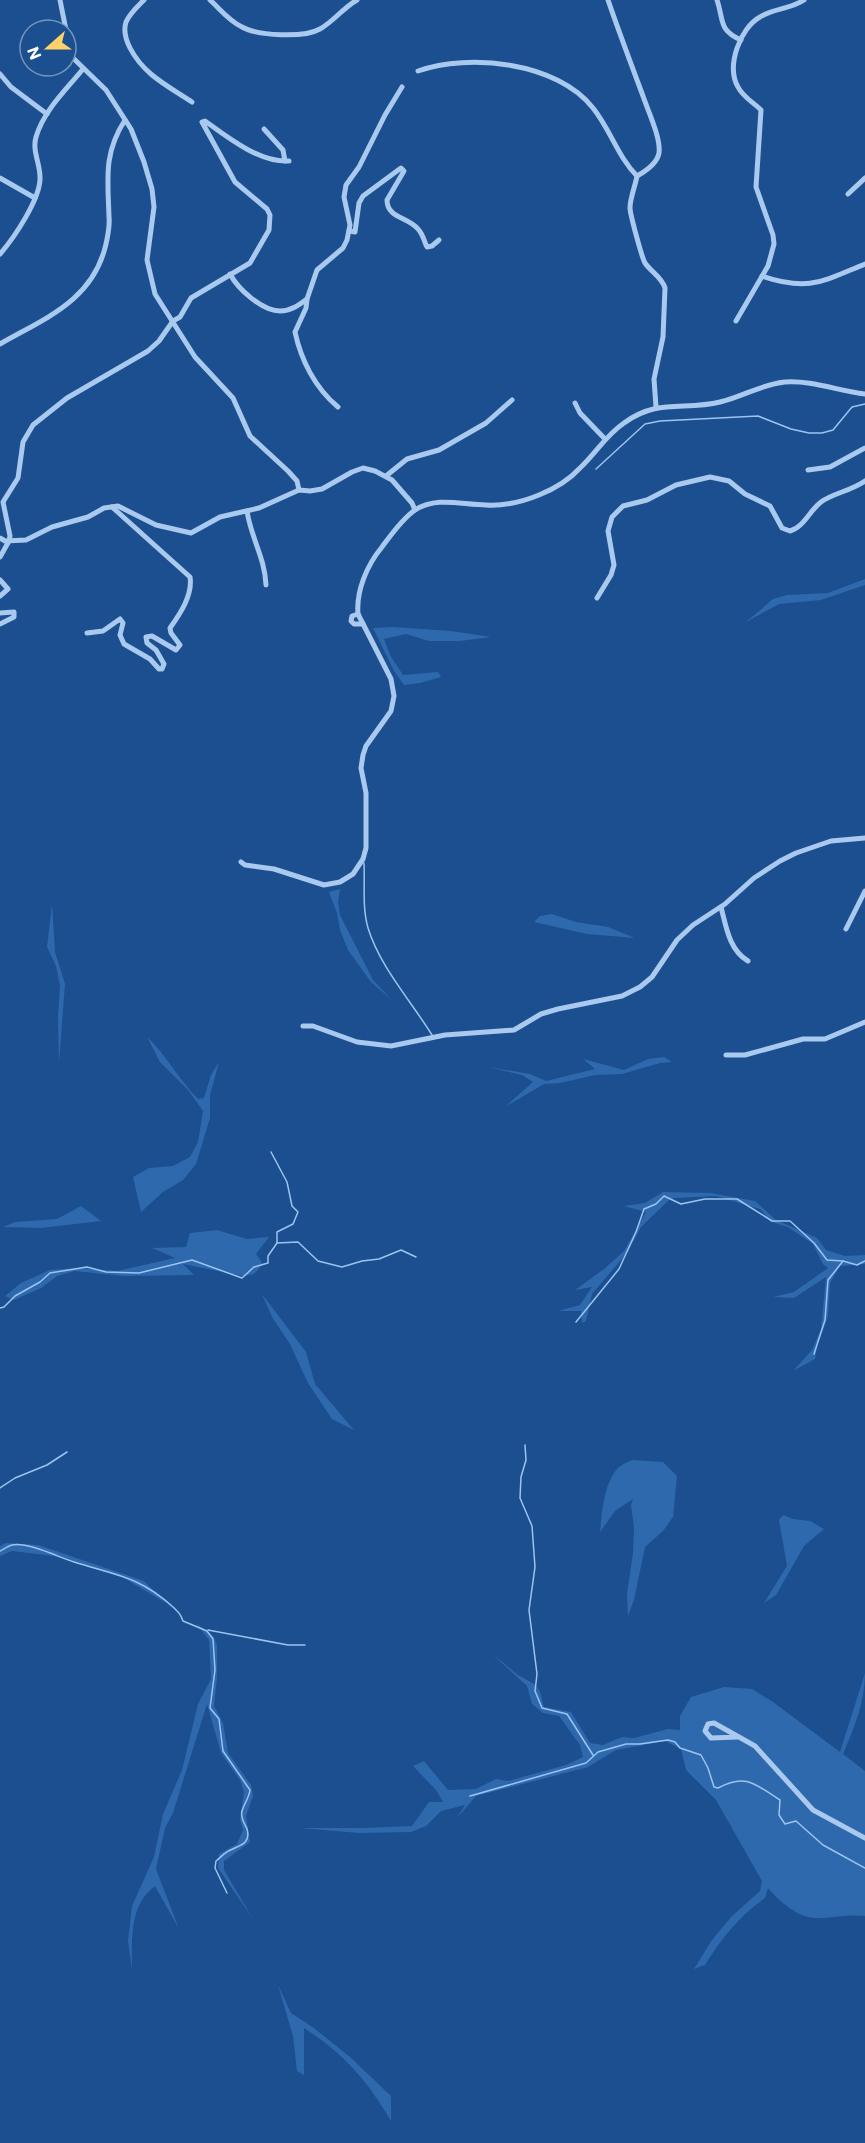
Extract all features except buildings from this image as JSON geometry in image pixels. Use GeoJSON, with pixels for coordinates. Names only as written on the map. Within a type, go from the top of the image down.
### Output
{"type":"FeatureCollection","features":[{"type":"Feature","properties":{"kind":"street"},"geometry":{"type":"LineString","coordinates":[[60,0],[73,58],[100,82],[136,140],[152,189],[154,219],[147,248],[147,260],[152,286],[163,309],[195,357],[233,398],[250,436],[288,471],[297,481],[299,490]]}},
{"type":"Feature","properties":{"kind":"street"},"geometry":{"type":"LineString","coordinates":[[144,0],[132,12],[126,24],[125,33],[129,45],[143,69],[192,102]]}},
{"type":"Feature","properties":{"kind":"street"},"geometry":{"type":"LineString","coordinates":[[212,2],[221,0]]}},
{"type":"Feature","properties":{"kind":"street"},"geometry":{"type":"LineString","coordinates":[[212,2],[224,15],[244,29],[266,34],[285,34],[317,31],[356,0]]}},
{"type":"Feature","properties":{"kind":"street"},"geometry":{"type":"LineString","coordinates":[[608,0],[650,116],[658,145],[659,154],[656,161],[638,176],[631,202],[631,215],[642,257],[649,268],[662,280],[665,288],[663,337],[654,379],[656,407]]}},
{"type":"Feature","properties":{"kind":"street"},"geometry":{"type":"LineString","coordinates":[[717,0],[723,26],[729,34],[741,40]]}},
{"type":"Feature","properties":{"kind":"street"},"geometry":{"type":"LineString","coordinates":[[736,321],[768,266],[774,244],[773,235],[756,188],[761,110],[740,92],[733,75],[735,58],[747,29],[760,17],[797,5],[804,0]]}},
{"type":"Feature","properties":{"kind":"street"},"geometry":{"type":"LineString","coordinates":[[418,72],[432,66],[501,64],[539,73],[560,81],[591,105],[607,127],[628,167],[638,176]]}},
{"type":"Feature","properties":{"kind":"street"},"geometry":{"type":"LineString","coordinates":[[0,254],[35,198],[40,180],[35,143],[47,114],[83,69]]}},
{"type":"Feature","properties":{"kind":"street"},"geometry":{"type":"LineString","coordinates":[[0,74],[11,87],[47,114]]}},
{"type":"Feature","properties":{"kind":"street"},"geometry":{"type":"LineString","coordinates":[[338,407],[329,400],[309,372],[300,351],[296,332],[317,270],[343,248],[350,231],[344,191],[402,87]]}},
{"type":"Feature","properties":{"kind":"street"},"geometry":{"type":"LineString","coordinates":[[0,344],[70,303],[97,271],[109,228],[106,183],[108,165],[125,120]]}},
{"type":"Feature","properties":{"kind":"street"},"geometry":{"type":"LineString","coordinates":[[0,557],[9,541],[3,502],[18,478],[23,442],[33,424],[67,398],[148,351],[159,341],[173,321],[180,317],[190,298],[244,268],[255,257],[269,230],[270,215],[267,209],[235,182],[202,122],[205,121],[243,147],[277,160],[287,161],[283,150],[264,129]]}},
{"type":"Feature","properties":{"kind":"street"},"geometry":{"type":"LineString","coordinates":[[350,231],[355,231],[359,203],[363,195],[401,168],[404,171],[402,176],[387,200],[389,209],[417,227],[427,246],[432,246],[439,240]]}},
{"type":"Feature","properties":{"kind":"street"},"geometry":{"type":"LineString","coordinates":[[0,178],[35,198]]}},
{"type":"Feature","properties":{"kind":"street"},"geometry":{"type":"LineString","coordinates":[[848,194],[865,178]]}},
{"type":"Feature","properties":{"kind":"street"},"geometry":{"type":"LineString","coordinates":[[762,276],[784,284],[801,285],[824,281],[865,264]]}},
{"type":"Feature","properties":{"kind":"street"},"geometry":{"type":"LineString","coordinates":[[230,274],[248,297],[275,310],[290,309],[307,299]]}},
{"type":"Feature","properties":{"kind":"street"},"geometry":{"type":"LineString","coordinates":[[241,862],[245,865],[274,869],[324,885],[340,882],[353,874],[363,859],[366,848],[366,793],[361,768],[363,755],[366,746],[391,711],[394,696],[391,679],[358,614],[358,598],[371,562],[396,530],[416,510],[435,502],[493,505],[514,503],[535,497],[554,488],[574,474],[605,439],[625,422],[656,407],[718,403],[785,382],[865,394]]}},
{"type":"Feature","properties":{"kind":"street"},"geometry":{"type":"LineString","coordinates":[[387,476],[407,459],[439,450],[486,423],[512,400]]}},
{"type":"Feature","properties":{"kind":"street"},"geometry":{"type":"LineString","coordinates":[[575,403],[580,413],[605,439]]}},
{"type":"Feature","properties":{"kind":"street"},"geometry":{"type":"LineString","coordinates":[[808,470],[830,467],[865,448]]}},
{"type":"Feature","properties":{"kind":"street"},"geometry":{"type":"LineString","coordinates":[[0,538],[9,541],[27,540],[46,530],[81,520],[104,508],[118,506],[156,525],[187,533],[197,531],[220,517],[263,507],[299,490],[319,490],[363,468],[387,476],[416,510]]}},
{"type":"Feature","properties":{"kind":"street"},"geometry":{"type":"LineString","coordinates":[[597,598],[611,575],[614,565],[608,531],[609,521],[614,513],[623,506],[647,500],[676,485],[703,478],[719,478],[729,481],[745,494],[767,504],[773,509],[782,528],[790,531],[799,527],[824,499],[851,490],[865,481]]}},
{"type":"Feature","properties":{"kind":"street"},"geometry":{"type":"LineString","coordinates":[[87,633],[103,631],[120,620],[123,623],[120,635],[124,644],[150,659],[159,669],[164,667],[164,664],[156,650],[147,643],[146,637],[152,636],[176,650],[180,645],[170,628],[180,614],[188,595],[190,577],[112,507]]}},
{"type":"Feature","properties":{"kind":"street"},"geometry":{"type":"LineString","coordinates":[[247,511],[254,540],[266,568],[267,585]]}},
{"type":"Feature","properties":{"kind":"street"},"geometry":{"type":"LineString","coordinates":[[0,580],[8,589],[0,596]]}},
{"type":"Feature","properties":{"kind":"street"},"geometry":{"type":"LineString","coordinates":[[0,613],[14,612],[14,617],[0,624]]}},
{"type":"Feature","properties":{"kind":"street"},"geometry":{"type":"LineString","coordinates":[[358,614],[352,616],[351,621],[354,624],[363,624]]}},
{"type":"Feature","properties":{"kind":"street"},"geometry":{"type":"LineString","coordinates":[[303,1026],[313,1026],[343,1038],[376,1046],[407,1044],[445,1035],[514,1030],[541,1014],[615,999],[633,991],[652,977],[677,940],[721,907],[754,878],[786,857],[831,841],[865,838]]}},
{"type":"Feature","properties":{"kind":"street"},"geometry":{"type":"LineString","coordinates":[[846,929],[865,891]]}},
{"type":"Feature","properties":{"kind":"street"},"geometry":{"type":"LineString","coordinates":[[721,907],[729,937],[743,958],[748,961]]}},
{"type":"Feature","properties":{"kind":"street"},"geometry":{"type":"LineString","coordinates":[[726,1054],[745,1054],[803,1039],[825,1040],[865,1022]]}},
{"type":"Feature","properties":{"kind":"street"},"geometry":{"type":"LineString","coordinates":[[738,1737],[711,1738],[705,1731],[705,1726],[714,1723],[751,1743],[813,1810],[865,1838]]}},
{"type":"Feature","properties":{"kind":"shaded area"},"geometry":{"type":"Polygon","coordinates":[[[865,579],[865,585],[821,600],[779,604],[746,622],[773,599],[787,595],[828,593],[865,579]]]}},
{"type":"Feature","properties":{"kind":"shaded area"},"geometry":{"type":"Polygon","coordinates":[[[373,628],[451,631],[491,637],[460,641],[429,641],[406,634],[384,639],[390,655],[403,675],[438,672],[441,677],[404,685],[394,671],[373,628]]]}},
{"type":"Feature","properties":{"kind":"shaded area"},"geometry":{"type":"Polygon","coordinates":[[[340,889],[338,902],[340,915],[373,980],[393,1001],[371,982],[348,950],[329,892],[340,889]]]}},
{"type":"Feature","properties":{"kind":"shaded area"},"geometry":{"type":"Polygon","coordinates":[[[52,904],[55,952],[65,984],[59,1063],[60,985],[56,966],[47,947],[52,904]]]}},
{"type":"Feature","properties":{"kind":"shaded area"},"geometry":{"type":"Polygon","coordinates":[[[552,914],[576,922],[608,927],[635,938],[587,934],[534,922],[540,916],[552,914]]]}},
{"type":"Feature","properties":{"kind":"shaded area"},"geometry":{"type":"Polygon","coordinates":[[[147,1037],[198,1099],[204,1098],[211,1075],[219,1062],[210,1095],[210,1118],[196,1164],[183,1180],[163,1192],[141,1212],[133,1177],[149,1168],[173,1166],[190,1157],[198,1142],[203,1111],[189,1091],[160,1062],[147,1037]]]}},
{"type":"Feature","properties":{"kind":"shaded area"},"geometry":{"type":"Polygon","coordinates":[[[664,1057],[672,1062],[660,1063],[622,1074],[595,1075],[544,1084],[505,1107],[533,1082],[522,1075],[488,1067],[530,1074],[546,1081],[595,1069],[583,1059],[624,1070],[648,1059],[664,1057]]]}},
{"type":"Feature","properties":{"kind":"shaded area"},"geometry":{"type":"Polygon","coordinates":[[[663,1192],[710,1193],[755,1201],[776,1220],[817,1238],[826,1250],[845,1256],[865,1255],[865,1264],[840,1266],[830,1283],[828,1317],[817,1346],[815,1359],[793,1371],[812,1350],[821,1329],[826,1277],[794,1298],[773,1297],[794,1292],[828,1268],[823,1264],[813,1244],[788,1227],[771,1222],[760,1209],[716,1196],[669,1200],[641,1227],[627,1253],[592,1294],[586,1321],[582,1323],[581,1311],[558,1311],[580,1305],[592,1287],[575,1290],[624,1251],[646,1212],[624,1206],[645,1203],[663,1192]]]}},
{"type":"Feature","properties":{"kind":"shaded area"},"geometry":{"type":"Polygon","coordinates":[[[81,1206],[101,1221],[41,1228],[3,1227],[15,1222],[57,1219],[81,1206]]]}},
{"type":"Feature","properties":{"kind":"shaded area"},"geometry":{"type":"Polygon","coordinates":[[[217,1230],[247,1239],[269,1237],[256,1254],[262,1265],[254,1274],[243,1276],[183,1264],[194,1275],[123,1276],[75,1271],[57,1276],[41,1288],[14,1300],[5,1296],[21,1283],[50,1270],[78,1268],[117,1271],[175,1258],[152,1248],[186,1247],[190,1233],[217,1230]]]}},
{"type":"Feature","properties":{"kind":"shaded area"},"geometry":{"type":"Polygon","coordinates":[[[262,1294],[306,1352],[315,1384],[354,1430],[332,1419],[308,1383],[290,1344],[272,1317],[262,1294]]]}},
{"type":"Feature","properties":{"kind":"shaded area"},"geometry":{"type":"Polygon","coordinates":[[[632,1460],[663,1462],[677,1476],[673,1517],[663,1531],[645,1547],[634,1600],[628,1616],[627,1593],[633,1553],[634,1527],[631,1505],[633,1499],[615,1511],[600,1532],[610,1480],[619,1467],[632,1460]]]}},
{"type":"Feature","properties":{"kind":"shaded area"},"geometry":{"type":"Polygon","coordinates":[[[783,1515],[810,1521],[824,1529],[804,1546],[776,1595],[764,1603],[787,1566],[779,1520],[783,1515]]]}},
{"type":"Feature","properties":{"kind":"shaded area"},"geometry":{"type":"Polygon","coordinates":[[[6,1543],[38,1545],[144,1581],[166,1603],[124,1578],[54,1556],[12,1551],[0,1556],[0,1546],[6,1543]]]}},
{"type":"Feature","properties":{"kind":"shaded area"},"geometry":{"type":"Polygon","coordinates":[[[196,1623],[214,1637],[217,1645],[214,1706],[223,1723],[228,1753],[251,1785],[253,1796],[246,1816],[250,1842],[224,1861],[224,1870],[253,1919],[218,1868],[219,1854],[237,1844],[243,1830],[240,1820],[244,1792],[240,1780],[221,1753],[207,1704],[173,1813],[165,1828],[156,1869],[179,1929],[155,1886],[140,1903],[136,1913],[132,1935],[132,1969],[128,1941],[132,1906],[154,1857],[163,1814],[182,1770],[198,1704],[211,1679],[209,1640],[196,1623]]]}},
{"type":"Feature","properties":{"kind":"shaded area"},"geometry":{"type":"Polygon","coordinates":[[[490,1652],[518,1675],[536,1685],[544,1707],[571,1712],[590,1743],[603,1745],[622,1737],[634,1738],[668,1729],[680,1730],[680,1716],[691,1697],[724,1687],[752,1689],[840,1752],[865,1673],[861,1705],[843,1754],[865,1771],[865,1916],[816,1918],[802,1915],[789,1908],[768,1888],[765,1898],[732,1928],[705,1965],[694,1969],[712,1940],[731,1917],[760,1891],[762,1881],[716,1800],[686,1770],[681,1749],[665,1741],[616,1750],[588,1767],[476,1796],[457,1818],[465,1805],[441,1811],[426,1826],[411,1832],[359,1833],[300,1828],[412,1826],[429,1802],[443,1802],[436,1790],[413,1766],[424,1761],[448,1790],[476,1789],[496,1779],[508,1781],[566,1765],[583,1757],[580,1745],[559,1716],[543,1713],[532,1704],[527,1686],[490,1652]]]}},
{"type":"Feature","properties":{"kind":"shaded area"},"geometry":{"type":"Polygon","coordinates":[[[278,1985],[291,2013],[350,2057],[391,2096],[391,2121],[354,2069],[304,2028],[304,2075],[297,2071],[293,2036],[278,1985]]]}},
{"type":"Feature","properties":{"kind":"waterway"},"geometry":{"type":"LineString","coordinates":[[596,469],[645,424],[660,421],[758,416],[791,429],[822,433],[833,430],[852,407],[865,404]]}},
{"type":"Feature","properties":{"kind":"waterway"},"geometry":{"type":"LineString","coordinates":[[364,863],[365,912],[373,942],[388,970],[432,1035]]}},
{"type":"Feature","properties":{"kind":"waterway"},"geometry":{"type":"LineString","coordinates":[[271,1152],[287,1182],[292,1206],[298,1212],[293,1224],[277,1232],[277,1243]]}},
{"type":"Feature","properties":{"kind":"waterway"},"geometry":{"type":"LineString","coordinates":[[576,1322],[619,1269],[644,1209],[656,1204],[664,1196],[681,1204],[705,1199],[737,1199],[772,1221],[790,1221],[814,1243],[827,1260],[843,1261]]}},
{"type":"Feature","properties":{"kind":"waterway"},"geometry":{"type":"LineString","coordinates":[[0,1308],[50,1273],[87,1267],[106,1272],[139,1273],[192,1260],[242,1278],[254,1267],[268,1263],[268,1256],[277,1243],[298,1242],[318,1261],[342,1267],[379,1259],[401,1250],[416,1257]]}},
{"type":"Feature","properties":{"kind":"waterway"},"geometry":{"type":"LineString","coordinates":[[814,1354],[825,1320],[828,1280],[843,1261],[857,1265],[865,1261]]}},
{"type":"Feature","properties":{"kind":"waterway"},"geometry":{"type":"LineString","coordinates":[[525,1445],[526,1460],[521,1477],[520,1498],[532,1526],[535,1567],[529,1610],[537,1674],[535,1691],[542,1708],[567,1714],[593,1755]]}},
{"type":"Feature","properties":{"kind":"waterway"},"geometry":{"type":"LineString","coordinates":[[0,1488],[15,1478],[47,1465],[67,1452]]}},
{"type":"Feature","properties":{"kind":"waterway"},"geometry":{"type":"LineString","coordinates":[[0,1551],[12,1545],[27,1546],[126,1578],[161,1597],[178,1612],[183,1621],[207,1631],[213,1639],[215,1670],[210,1708],[219,1719],[223,1751],[250,1790],[242,1814],[247,1829],[247,1839],[242,1845],[216,1861],[215,1868],[227,1893]]}},
{"type":"Feature","properties":{"kind":"waterway"},"geometry":{"type":"LineString","coordinates":[[208,1630],[288,1645],[305,1645]]}},
{"type":"Feature","properties":{"kind":"waterway"},"geometry":{"type":"LineString","coordinates":[[470,1796],[586,1763],[598,1752],[626,1744],[668,1740],[675,1742],[680,1748],[701,1755],[714,1787],[718,1788],[736,1781],[757,1785],[780,1800],[779,1815],[785,1824],[796,1821],[823,1845],[865,1868]]}}]}
